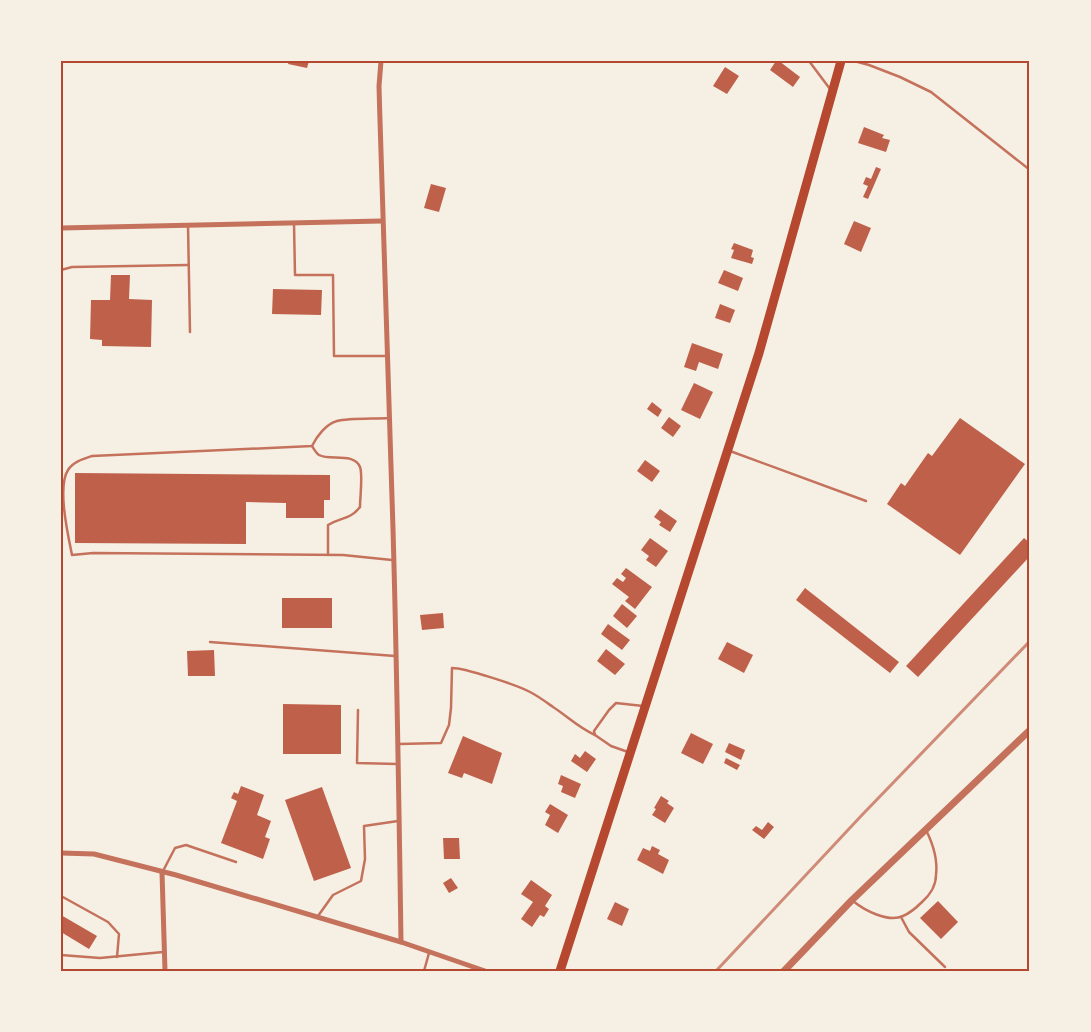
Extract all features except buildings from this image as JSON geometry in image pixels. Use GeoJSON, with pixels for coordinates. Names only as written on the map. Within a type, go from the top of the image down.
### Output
{"type":"FeatureCollection","features":[{"type":"Feature","properties":{"kind":"main road"},"geometry":{"type":"LineString","coordinates":[[560,971],[729,450],[762,343],[841,61]]}},
{"type":"Feature","properties":{"kind":"street"},"geometry":{"type":"LineString","coordinates":[[381,61],[379,86],[382,221],[394,560],[401,942]]}},
{"type":"Feature","properties":{"kind":"street"},"geometry":{"type":"LineString","coordinates":[[61,228],[382,221]]}},
{"type":"Feature","properties":{"kind":"street"},"geometry":{"type":"LineString","coordinates":[[784,971],[852,900],[1030,730]]}},
{"type":"Feature","properties":{"kind":"street"},"geometry":{"type":"LineString","coordinates":[[61,853],[94,854],[176,875],[401,942],[485,971]]}},
{"type":"Feature","properties":{"kind":"street"},"geometry":{"type":"LineString","coordinates":[[162,872],[165,971]]}},
{"type":"Feature","properties":{"kind":"lane"},"geometry":{"type":"LineString","coordinates":[[809,61],[833,92]]}},
{"type":"Feature","properties":{"kind":"lane"},"geometry":{"type":"LineString","coordinates":[[854,61],[900,77],[931,92],[1030,170]]}},
{"type":"Feature","properties":{"kind":"lane"},"geometry":{"type":"LineString","coordinates":[[294,223],[295,275],[333,275],[334,356],[387,356]]}},
{"type":"Feature","properties":{"kind":"lane"},"geometry":{"type":"LineString","coordinates":[[188,226],[190,332]]}},
{"type":"Feature","properties":{"kind":"lane"},"geometry":{"type":"LineString","coordinates":[[61,270],[72,266],[188,265]]}},
{"type":"Feature","properties":{"kind":"lane"},"geometry":{"type":"LineString","coordinates":[[312,446],[315,438],[336,421],[389,418]]}},
{"type":"Feature","properties":{"kind":"lane"},"geometry":{"type":"LineString","coordinates":[[312,446],[92,456],[78,461],[69,469],[64,479],[64,511],[72,555],[93,553],[328,554],[394,560]]}},
{"type":"Feature","properties":{"kind":"lane"},"geometry":{"type":"LineString","coordinates":[[312,446],[317,454],[323,457],[350,459],[360,467],[360,507],[349,518],[334,521],[328,525],[328,554]]}},
{"type":"Feature","properties":{"kind":"lane"},"geometry":{"type":"LineString","coordinates":[[729,450],[866,501]]}},
{"type":"Feature","properties":{"kind":"lane"},"geometry":{"type":"LineString","coordinates":[[210,642],[396,656]]}},
{"type":"Feature","properties":{"kind":"lane"},"geometry":{"type":"LineString","coordinates":[[398,744],[441,743],[449,725],[452,668],[457,668],[529,692],[582,729],[611,746],[630,753]]}},
{"type":"Feature","properties":{"kind":"lane"},"geometry":{"type":"LineString","coordinates":[[595,735],[594,732],[616,703],[645,706]]}},
{"type":"Feature","properties":{"kind":"lane"},"geometry":{"type":"LineString","coordinates":[[358,710],[357,763],[399,764]]}},
{"type":"Feature","properties":{"kind":"lane"},"geometry":{"type":"LineString","coordinates":[[318,917],[332,895],[361,881],[365,859],[364,826],[400,821]]}},
{"type":"Feature","properties":{"kind":"lane"},"geometry":{"type":"LineString","coordinates":[[852,900],[862,909],[877,915],[902,917],[926,898],[932,889],[936,877],[936,862],[933,844],[926,829]]}},
{"type":"Feature","properties":{"kind":"lane"},"geometry":{"type":"LineString","coordinates":[[162,872],[175,848],[186,845],[236,862]]}},
{"type":"Feature","properties":{"kind":"lane"},"geometry":{"type":"LineString","coordinates":[[61,896],[108,922],[119,934],[117,957]]}},
{"type":"Feature","properties":{"kind":"lane"},"geometry":{"type":"LineString","coordinates":[[902,917],[909,932],[945,967]]}},
{"type":"Feature","properties":{"kind":"lane"},"geometry":{"type":"LineString","coordinates":[[61,955],[100,958],[164,952]]}},
{"type":"Feature","properties":{"kind":"lane"},"geometry":{"type":"LineString","coordinates":[[424,971],[430,952]]}},
{"type":"Feature","properties":{"kind":"railway"},"geometry":{"type":"LineString","coordinates":[[716,971],[862,815],[1030,641]]}}]}
